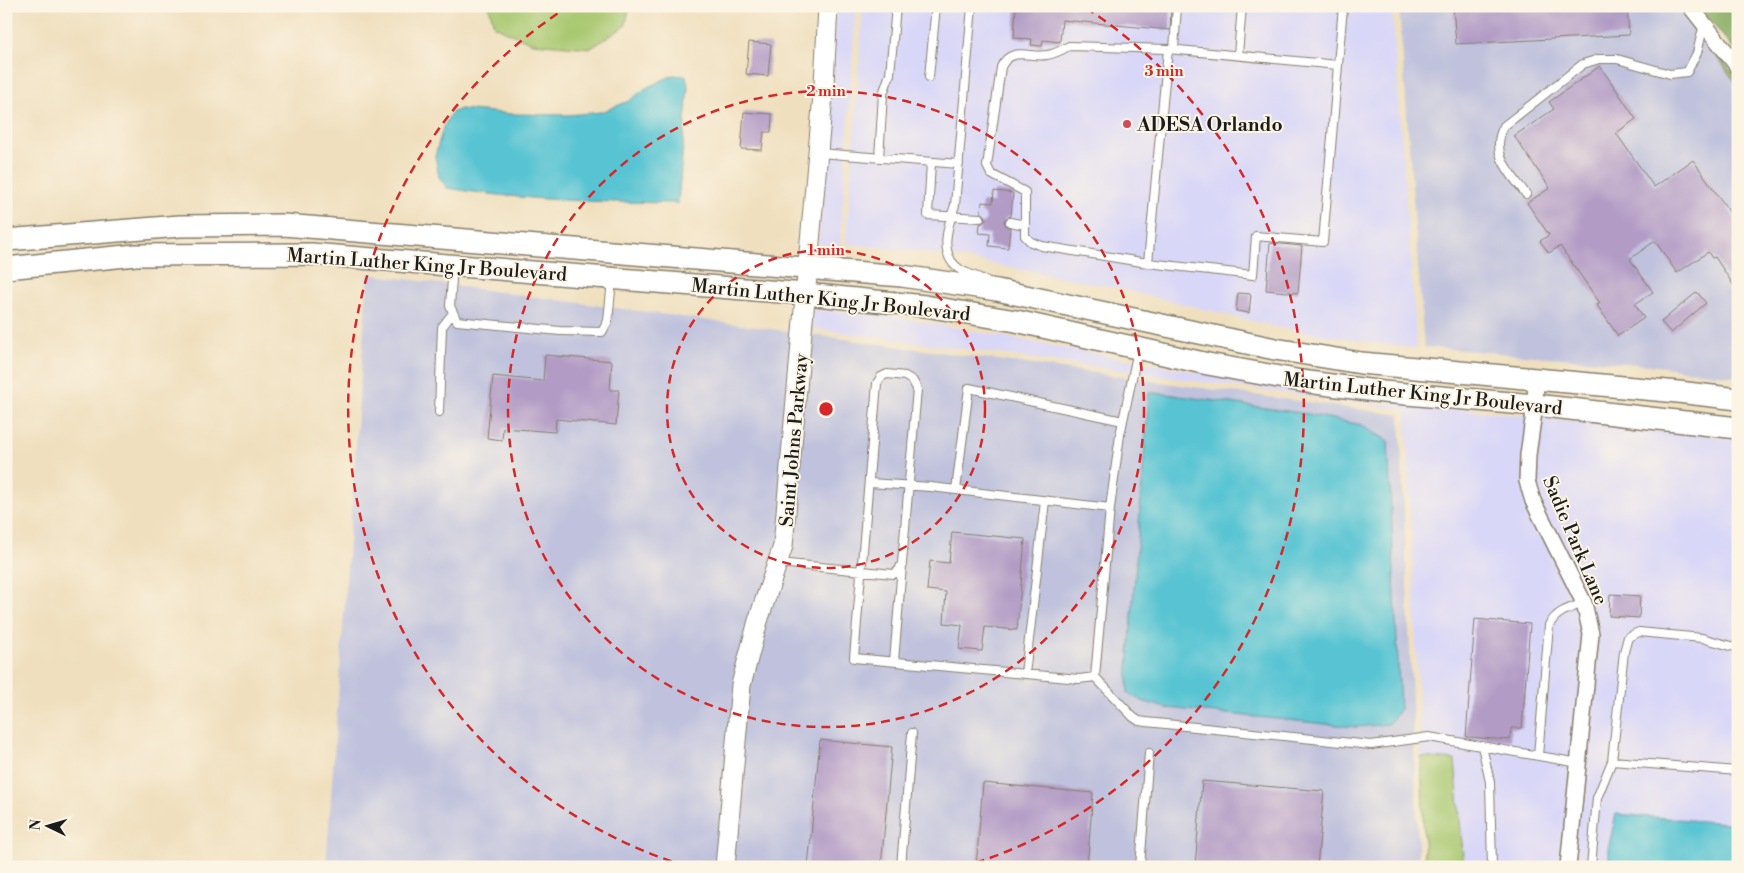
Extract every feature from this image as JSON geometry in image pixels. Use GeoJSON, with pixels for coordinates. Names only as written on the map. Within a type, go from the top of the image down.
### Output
{"type":"FeatureCollection","features":[{"type":"Feature","properties":{"kind":"main road","name":"Martin Luther King Jr Boulevard"},"geometry":{"type":"LineString","coordinates":[[6,240],[153,228],[284,225],[902,276],[997,290],[1276,349],[1361,363],[1738,399]]}},
{"type":"Feature","properties":{"kind":"main road"},"geometry":{"type":"LineString","coordinates":[[453,265],[458,254],[468,250],[554,256],[573,248]]}},
{"type":"Feature","properties":{"kind":"main road","name":"Martin Luther King Jr Boulevard"},"geometry":{"type":"LineString","coordinates":[[6,268],[136,255],[311,254],[806,294],[926,306],[1016,321],[1208,364],[1302,381],[1383,392],[1535,405],[1738,428]]}},
{"type":"Feature","properties":{"kind":"main road"},"geometry":{"type":"LineString","coordinates":[[1112,314],[1133,346]]}},
{"type":"Feature","properties":{"kind":"street","name":"Saint Johns Parkway"},"geometry":{"type":"LineString","coordinates":[[725,867],[741,685],[758,621],[783,546],[824,84],[828,6]]}},
{"type":"Feature","properties":{"kind":"street"},"geometry":{"type":"LineString","coordinates":[[1690,6],[1738,67]]}},
{"type":"Feature","properties":{"kind":"street","name":"Sadie Park Lane"},"geometry":{"type":"LineString","coordinates":[[1536,379],[1535,405],[1526,481],[1533,502],[1584,603],[1591,634],[1568,867]]}},
{"type":"Feature","properties":{"kind":"lane"},"geometry":{"type":"LineString","coordinates":[[879,158],[883,94],[890,74],[896,6]]}},
{"type":"Feature","properties":{"kind":"lane"},"geometry":{"type":"LineString","coordinates":[[929,77],[936,6]]}},
{"type":"Feature","properties":{"kind":"lane"},"geometry":{"type":"LineString","coordinates":[[972,6],[955,205],[948,226],[946,245],[950,260],[960,270],[978,276],[997,290]]}},
{"type":"Feature","properties":{"kind":"lane"},"geometry":{"type":"LineString","coordinates":[[1148,263],[1177,6]]}},
{"type":"Feature","properties":{"kind":"lane"},"geometry":{"type":"LineString","coordinates":[[1238,55],[1242,6]]}},
{"type":"Feature","properties":{"kind":"lane"},"geometry":{"type":"LineString","coordinates":[[1338,65],[1171,49],[1069,46],[1046,56],[1013,55],[1005,59],[1002,67],[987,166],[991,174],[1025,192],[1025,236],[1031,242],[1148,263],[1252,275],[1256,236],[1323,242],[1338,65],[1343,6]]}},
{"type":"Feature","properties":{"kind":"lane"},"geometry":{"type":"LineString","coordinates":[[1526,194],[1504,165],[1499,151],[1499,135],[1504,126],[1583,64],[1599,59],[1617,60],[1670,74],[1687,72],[1698,53],[1704,24]]}},
{"type":"Feature","properties":{"kind":"lane"},"geometry":{"type":"LineString","coordinates":[[818,153],[959,164]]}},
{"type":"Feature","properties":{"kind":"lane"},"geometry":{"type":"LineString","coordinates":[[931,162],[928,215],[951,218],[980,218]]}},
{"type":"Feature","properties":{"kind":"lane"},"geometry":{"type":"LineString","coordinates":[[1010,222],[1025,224]]}},
{"type":"Feature","properties":{"kind":"lane"},"geometry":{"type":"LineString","coordinates":[[453,265],[450,306],[457,321],[560,331],[602,332],[608,320],[612,278]]}},
{"type":"Feature","properties":{"kind":"lane"},"geometry":{"type":"LineString","coordinates":[[439,412],[442,327],[453,313]]}},
{"type":"Feature","properties":{"kind":"lane"},"geometry":{"type":"LineString","coordinates":[[1133,346],[1110,508],[1095,677],[1133,717],[1139,721],[1146,722],[1371,745],[1429,737],[1578,763]]}},
{"type":"Feature","properties":{"kind":"lane"},"geometry":{"type":"LineString","coordinates":[[894,661],[917,389],[913,381],[905,376],[887,374],[881,377],[877,383],[854,658],[1079,679],[1095,677]]}},
{"type":"Feature","properties":{"kind":"lane"},"geometry":{"type":"LineString","coordinates":[[956,490],[969,388],[1123,421]]}},
{"type":"Feature","properties":{"kind":"lane"},"geometry":{"type":"LineString","coordinates":[[869,483],[956,490],[1110,508]]}},
{"type":"Feature","properties":{"kind":"lane"},"geometry":{"type":"LineString","coordinates":[[1024,674],[1045,501]]}},
{"type":"Feature","properties":{"kind":"lane"},"geometry":{"type":"LineString","coordinates":[[778,563],[894,574],[900,570],[902,563]]}},
{"type":"Feature","properties":{"kind":"lane"},"geometry":{"type":"LineString","coordinates":[[1538,756],[1549,624],[1554,616],[1560,612],[1584,603]]}},
{"type":"Feature","properties":{"kind":"lane"},"geometry":{"type":"LineString","coordinates":[[1591,867],[1597,798],[1612,761],[1624,652],[1628,637],[1639,632],[1693,637],[1738,648]]}},
{"type":"Feature","properties":{"kind":"lane"},"geometry":{"type":"LineString","coordinates":[[901,867],[912,733]]}},
{"type":"Feature","properties":{"kind":"lane"},"geometry":{"type":"LineString","coordinates":[[1482,746],[1490,782],[1492,867]]}},
{"type":"Feature","properties":{"kind":"lane"},"geometry":{"type":"LineString","coordinates":[[1140,867],[1149,753]]}},
{"type":"Feature","properties":{"kind":"lane"},"geometry":{"type":"LineString","coordinates":[[1612,761],[1738,771]]}},
{"type":"Feature","properties":{"kind":"path"},"geometry":{"type":"LineString","coordinates":[[6,79],[12,6]]}},
{"type":"Feature","properties":{"kind":"shaded area"},"geometry":{"type":"Polygon","coordinates":[[[836,6],[856,6],[840,246],[818,244],[836,6]]]}},
{"type":"Feature","properties":{"kind":"shaded area","name":"ADESA Orlando"},"geometry":{"type":"Polygon","coordinates":[[[863,6],[1392,6],[1417,349],[1285,329],[1117,288],[967,259],[846,243],[863,6]]]}},
{"type":"Feature","properties":{"kind":"shaded area"},"geometry":{"type":"Polygon","coordinates":[[[1399,6],[1681,6],[1738,86],[1738,377],[1649,365],[1424,347],[1399,6]]]}},
{"type":"Feature","properties":{"kind":"shaded area"},"geometry":{"type":"Polygon","coordinates":[[[368,274],[1400,415],[1419,867],[326,867],[368,274]]]}},
{"type":"Feature","properties":{"kind":"shaded area"},"geometry":{"type":"Polygon","coordinates":[[[813,310],[885,315],[1354,401],[1424,405],[1738,439],[1738,824],[1616,814],[1609,845],[1609,867],[1464,867],[1455,760],[1421,757],[1405,411],[811,328],[813,310]]]}},
{"type":"Feature","properties":{"kind":"green space"},"geometry":{"type":"Polygon","coordinates":[[[489,6],[630,6],[625,26],[591,48],[532,43],[494,26],[489,6]]]}},
{"type":"Feature","properties":{"kind":"green space"},"geometry":{"type":"Polygon","coordinates":[[[1699,6],[1738,6],[1738,55],[1699,6]]]}},
{"type":"Feature","properties":{"kind":"green space"},"geometry":{"type":"Polygon","coordinates":[[[1687,15],[1738,79],[1738,86],[1687,15]]]}},
{"type":"Feature","properties":{"kind":"green space"},"geometry":{"type":"Polygon","coordinates":[[[1421,757],[1455,760],[1464,867],[1425,867],[1421,757]]]}},
{"type":"Feature","properties":{"kind":"water"},"geometry":{"type":"Polygon","coordinates":[[[673,75],[686,76],[688,87],[678,203],[504,196],[447,188],[439,177],[435,156],[443,128],[451,113],[460,109],[512,114],[568,115],[601,112],[629,101],[646,88],[673,75]]]}},
{"type":"Feature","properties":{"kind":"water"},"geometry":{"type":"Polygon","coordinates":[[[1149,393],[1308,414],[1362,425],[1388,441],[1400,709],[1389,724],[1356,727],[1167,708],[1145,702],[1128,694],[1128,668],[1149,393]]]}},
{"type":"Feature","properties":{"kind":"water"},"geometry":{"type":"Polygon","coordinates":[[[1616,814],[1738,824],[1738,867],[1609,867],[1609,845],[1616,814]]]}},
{"type":"Feature","properties":{"kind":"building"},"geometry":{"type":"Polygon","coordinates":[[[1016,6],[1171,6],[1170,30],[1062,20],[1060,42],[1043,40],[1042,46],[1031,45],[1032,39],[1014,38],[1016,6]]]}},
{"type":"Feature","properties":{"kind":"building"},"geometry":{"type":"Polygon","coordinates":[[[1453,6],[1627,6],[1629,35],[1456,44],[1453,6]]]}},
{"type":"Feature","properties":{"kind":"building"},"geometry":{"type":"Polygon","coordinates":[[[749,42],[771,44],[768,76],[746,74],[749,42]]]}},
{"type":"Feature","properties":{"kind":"building"},"geometry":{"type":"Polygon","coordinates":[[[1600,66],[1636,119],[1616,133],[1654,187],[1693,160],[1738,224],[1738,292],[1715,257],[1712,258],[1708,252],[1677,273],[1655,241],[1630,259],[1653,292],[1635,304],[1644,318],[1618,336],[1597,305],[1600,303],[1560,246],[1549,253],[1540,241],[1549,235],[1527,203],[1550,188],[1514,136],[1554,109],[1549,102],[1600,66]]]}},
{"type":"Feature","properties":{"kind":"building"},"geometry":{"type":"Polygon","coordinates":[[[744,112],[772,114],[771,132],[764,132],[762,150],[741,149],[744,112]]]}},
{"type":"Feature","properties":{"kind":"building"},"geometry":{"type":"Polygon","coordinates":[[[994,191],[1013,193],[1011,216],[1004,221],[1006,226],[1010,228],[1008,248],[989,246],[990,234],[979,233],[980,224],[986,219],[985,215],[981,212],[982,202],[993,203],[994,191]]]}},
{"type":"Feature","properties":{"kind":"building"},"geometry":{"type":"Polygon","coordinates":[[[1270,243],[1302,246],[1298,293],[1266,290],[1270,243]]]}},
{"type":"Feature","properties":{"kind":"building"},"geometry":{"type":"Polygon","coordinates":[[[1697,292],[1706,303],[1671,333],[1661,322],[1697,292]]]}},
{"type":"Feature","properties":{"kind":"building"},"geometry":{"type":"Polygon","coordinates":[[[1238,293],[1251,294],[1249,313],[1236,311],[1238,293]]]}},
{"type":"Feature","properties":{"kind":"building"},"geometry":{"type":"Polygon","coordinates":[[[545,355],[612,361],[610,390],[619,390],[616,425],[556,419],[555,432],[503,428],[502,440],[487,438],[493,376],[543,381],[545,355]]]}},
{"type":"Feature","properties":{"kind":"building"},"geometry":{"type":"Polygon","coordinates":[[[952,532],[1025,539],[1017,630],[985,627],[982,651],[959,649],[962,625],[944,623],[946,592],[927,590],[930,561],[949,563],[952,532]]]}},
{"type":"Feature","properties":{"kind":"building"},"geometry":{"type":"Polygon","coordinates":[[[1610,594],[1640,596],[1639,618],[1609,616],[1610,594]]]}},
{"type":"Feature","properties":{"kind":"building"},"geometry":{"type":"Polygon","coordinates":[[[1475,619],[1530,624],[1522,728],[1511,728],[1510,740],[1466,737],[1475,619]]]}},
{"type":"Feature","properties":{"kind":"building"},"geometry":{"type":"Polygon","coordinates":[[[820,740],[892,747],[881,867],[808,867],[820,740]]]}},
{"type":"Feature","properties":{"kind":"building"},"geometry":{"type":"Polygon","coordinates":[[[1202,781],[1324,791],[1317,867],[1195,867],[1202,781]]]}},
{"type":"Feature","properties":{"kind":"building"},"geometry":{"type":"Polygon","coordinates":[[[983,783],[1093,793],[1087,867],[976,867],[983,783]]]}},
{"type":"Feature","properties":{"kind":"place","name":"ADESA Orlando"},"geometry":{"type":"Point","coordinates":[1127,124]}}]}
